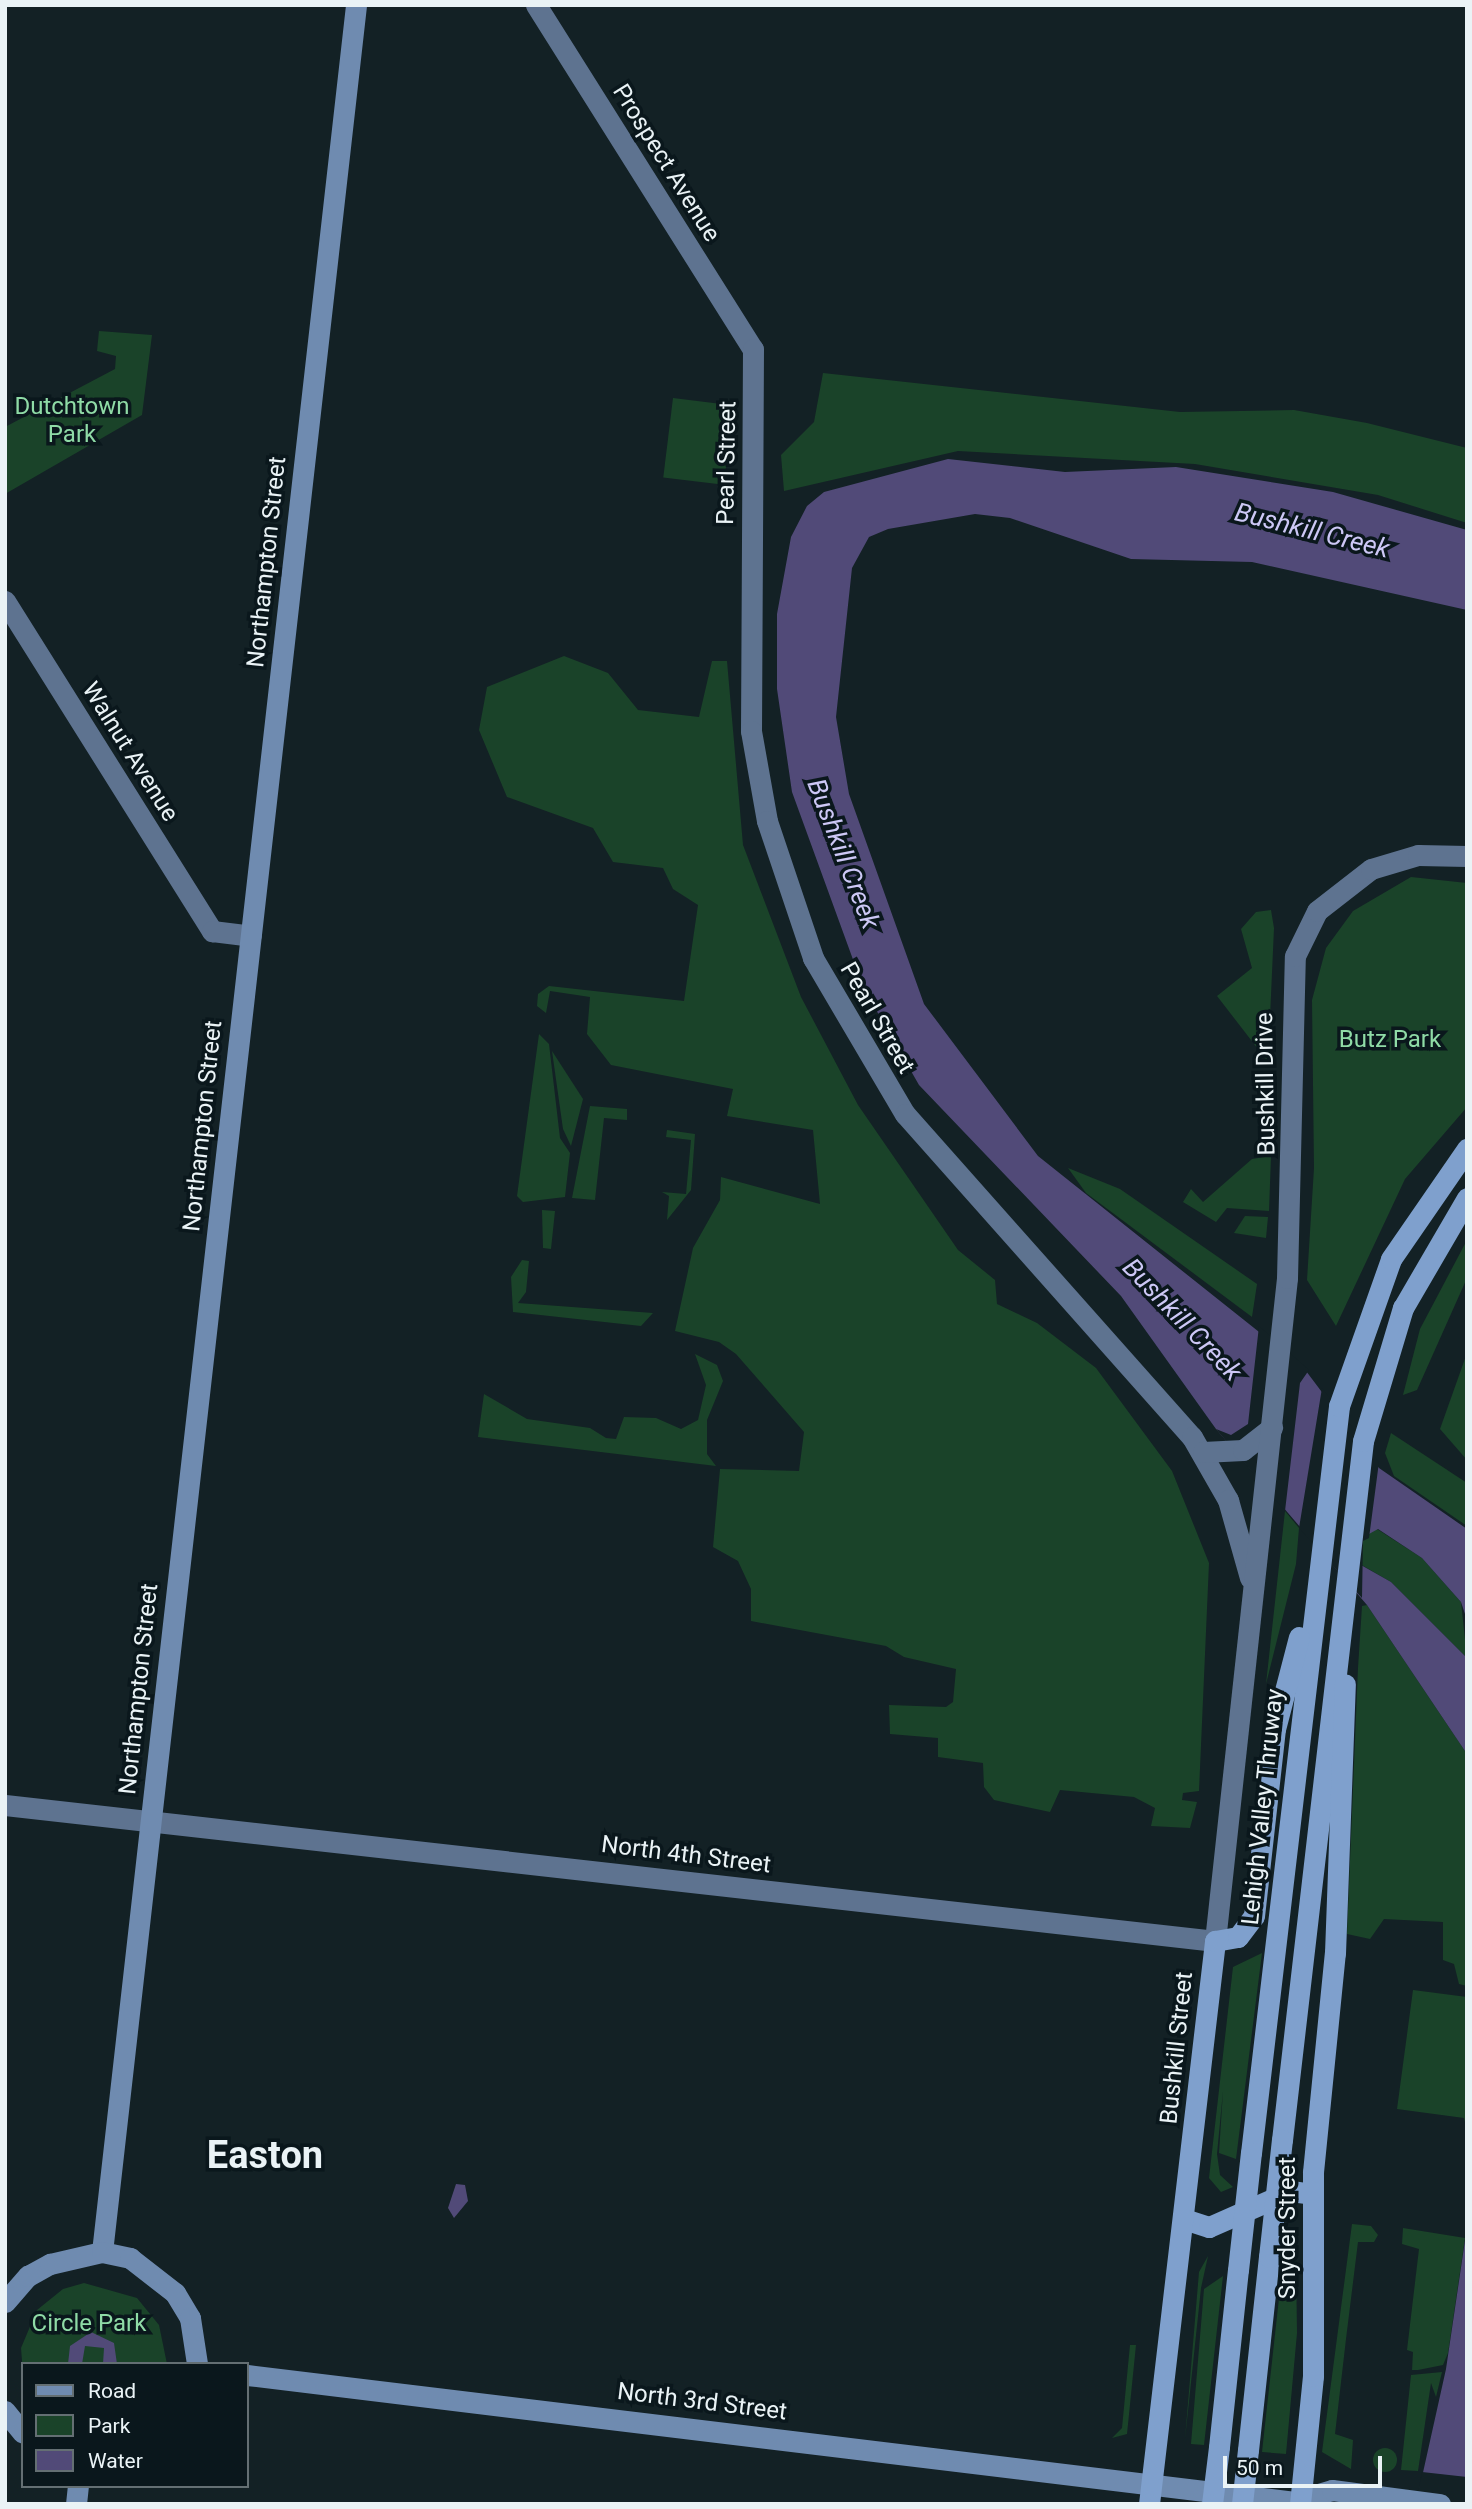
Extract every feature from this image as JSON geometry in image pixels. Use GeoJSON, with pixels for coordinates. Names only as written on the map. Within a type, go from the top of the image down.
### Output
{"type":"FeatureCollection","features":[{"type":"Feature","properties":{"kind":"highway","name":"Lehigh Valley Thruway"},"geometry":{"type":"LineString","coordinates":[[1212,2504],[1318,1548],[1333,1436],[1365,1318],[1407,1230],[1467,1149]]}},
{"type":"Feature","properties":{"kind":"highway"},"geometry":{"type":"LineString","coordinates":[[1242,2504],[1363,1441],[1389,1345],[1419,1273],[1467,1198]]}},
{"type":"Feature","properties":{"kind":"highway","name":"Snyder Street"},"geometry":{"type":"LineString","coordinates":[[1304,2502],[1313,2362],[1312,2194],[1335,1953],[1346,1580]]}},
{"type":"Feature","properties":{"kind":"highway"},"geometry":{"type":"LineString","coordinates":[[1215,1941],[1238,1937],[1254,1916],[1279,1708],[1314,1585]]}},
{"type":"Feature","properties":{"kind":"highway","name":"Bushkill Street"},"geometry":{"type":"LineString","coordinates":[[1149,2504],[1215,1941]]}},
{"type":"Feature","properties":{"kind":"highway"},"geometry":{"type":"LineString","coordinates":[[1184,2220],[1209,2227],[1291,2191],[1312,2194]]}},
{"type":"Feature","properties":{"kind":"main road","name":"Northampton Street"},"geometry":{"type":"LineString","coordinates":[[102,2252],[356,5]]}},
{"type":"Feature","properties":{"kind":"main road"},"geometry":{"type":"LineString","coordinates":[[5,2302],[28,2276],[50,2264],[102,2252],[130,2258],[175,2293],[190,2318],[197,2362]]}},
{"type":"Feature","properties":{"kind":"main road","name":"North 3rd Street"},"geometry":{"type":"LineString","coordinates":[[248,2375],[1152,2481],[1304,2502],[1332,2490],[1440,2504]]}},
{"type":"Feature","properties":{"kind":"main road"},"geometry":{"type":"LineString","coordinates":[[5,2411],[21,2431]]}},
{"type":"Feature","properties":{"kind":"street","name":"Prospect Avenue"},"geometry":{"type":"LineString","coordinates":[[536,5],[753,349]]}},
{"type":"Feature","properties":{"kind":"street","name":"Pearl Street"},"geometry":{"type":"LineString","coordinates":[[753,349],[751,732],[767,821],[813,958],[905,1114],[1203,1452],[1236,1520],[1253,1597]]}},
{"type":"Feature","properties":{"kind":"street","name":"Walnut Avenue"},"geometry":{"type":"LineString","coordinates":[[5,601],[212,931],[251,936]]}},
{"type":"Feature","properties":{"kind":"street","name":"Bushkill Drive"},"geometry":{"type":"LineString","coordinates":[[1253,1597],[1283,1325],[1295,1131],[1290,992],[1301,940],[1317,911],[1371,869],[1418,855],[1467,856]]}},
{"type":"Feature","properties":{"kind":"street"},"geometry":{"type":"LineString","coordinates":[[1203,1452],[1235,1452],[1272,1427]]}},
{"type":"Feature","properties":{"kind":"street","name":"Bushkill Street"},"geometry":{"type":"LineString","coordinates":[[1215,1941],[1253,1597]]}},
{"type":"Feature","properties":{"kind":"street","name":"North 4th Street"},"geometry":{"type":"LineString","coordinates":[[5,1805],[1215,1941]]}},
{"type":"Feature","properties":{"kind":"green space","name":"Dutchtown Park"},"geometry":{"type":"Polygon","coordinates":[[[99,331],[152,335],[142,415],[5,494],[5,427],[115,369],[116,356],[97,351],[99,331]]]}},
{"type":"Feature","properties":{"kind":"green space"},"geometry":{"type":"Polygon","coordinates":[[[823,373],[1180,412],[1294,410],[1367,423],[1467,448],[1467,523],[1378,495],[1195,464],[958,451],[784,491],[781,455],[814,422],[823,373]]]}},
{"type":"Feature","properties":{"kind":"green space"},"geometry":{"type":"Polygon","coordinates":[[[673,398],[734,405],[724,485],[663,477],[673,398]]]}},
{"type":"Feature","properties":{"kind":"green space"},"geometry":{"type":"Polygon","coordinates":[[[564,656],[608,673],[638,710],[699,717],[712,661],[727,661],[743,845],[801,997],[858,1105],[958,1250],[995,1280],[997,1304],[1037,1323],[1096,1368],[1172,1471],[1209,1563],[1199,1791],[1183,1793],[1182,1800],[1197,1802],[1190,1828],[1151,1826],[1155,1808],[1134,1797],[1060,1790],[1050,1812],[994,1800],[984,1787],[983,1763],[938,1757],[938,1738],[890,1734],[889,1705],[946,1707],[953,1702],[956,1669],[904,1657],[886,1646],[751,1621],[751,1589],[738,1561],[713,1547],[720,1469],[799,1471],[804,1432],[736,1354],[719,1342],[675,1331],[693,1248],[720,1200],[721,1177],[820,1204],[813,1130],[727,1116],[733,1089],[611,1065],[587,1034],[590,997],[550,991],[546,1013],[537,1006],[538,994],[549,986],[684,1001],[698,905],[673,889],[663,868],[613,862],[593,828],[507,797],[479,730],[487,687],[564,656]]]}},
{"type":"Feature","properties":{"kind":"green space","name":"Butz Park"},"geometry":{"type":"Polygon","coordinates":[[[1411,877],[1467,883],[1467,1107],[1405,1179],[1336,1326],[1307,1280],[1314,1168],[1312,1000],[1326,948],[1353,911],[1411,877]]]}},
{"type":"Feature","properties":{"kind":"green space"},"geometry":{"type":"Polygon","coordinates":[[[1271,910],[1274,928],[1268,1062],[1217,996],[1252,968],[1241,929],[1256,912],[1271,910]]]}},
{"type":"Feature","properties":{"kind":"green space"},"geometry":{"type":"Polygon","coordinates":[[[539,1034],[549,1044],[560,1138],[570,1153],[565,1197],[523,1202],[517,1196],[539,1034]]]}},
{"type":"Feature","properties":{"kind":"green space"},"geometry":{"type":"Polygon","coordinates":[[[552,1051],[583,1099],[571,1146],[563,1129],[552,1051]]]}},
{"type":"Feature","properties":{"kind":"green space"},"geometry":{"type":"Polygon","coordinates":[[[590,1106],[627,1109],[627,1120],[604,1118],[595,1200],[572,1198],[590,1106]]]}},
{"type":"Feature","properties":{"kind":"green space"},"geometry":{"type":"Polygon","coordinates":[[[667,1130],[695,1134],[691,1190],[667,1220],[669,1196],[662,1192],[686,1194],[691,1140],[666,1137],[667,1130]]]}},
{"type":"Feature","properties":{"kind":"green space"},"geometry":{"type":"Polygon","coordinates":[[[1271,1156],[1269,1211],[1227,1208],[1216,1222],[1183,1202],[1191,1189],[1203,1202],[1252,1159],[1271,1156]]]}},
{"type":"Feature","properties":{"kind":"green space"},"geometry":{"type":"Polygon","coordinates":[[[1068,1168],[1120,1189],[1257,1284],[1252,1317],[1086,1193],[1068,1168]]]}},
{"type":"Feature","properties":{"kind":"green space"},"geometry":{"type":"Polygon","coordinates":[[[542,1210],[555,1211],[551,1249],[543,1248],[542,1210]]]}},
{"type":"Feature","properties":{"kind":"green space"},"geometry":{"type":"Polygon","coordinates":[[[1245,1216],[1268,1217],[1266,1238],[1234,1233],[1245,1216]]]}},
{"type":"Feature","properties":{"kind":"green space"},"geometry":{"type":"Polygon","coordinates":[[[1467,1240],[1467,1278],[1417,1390],[1403,1395],[1420,1329],[1467,1240]]]}},
{"type":"Feature","properties":{"kind":"green space"},"geometry":{"type":"Polygon","coordinates":[[[522,1260],[529,1261],[526,1292],[518,1303],[653,1313],[641,1326],[513,1312],[511,1277],[522,1260]]]}},
{"type":"Feature","properties":{"kind":"green space"},"geometry":{"type":"Polygon","coordinates":[[[1467,1353],[1467,1460],[1440,1429],[1467,1353]]]}},
{"type":"Feature","properties":{"kind":"green space"},"geometry":{"type":"Polygon","coordinates":[[[695,1354],[717,1365],[723,1381],[707,1420],[707,1454],[716,1466],[478,1437],[484,1394],[527,1419],[590,1428],[606,1438],[616,1439],[624,1417],[656,1418],[681,1429],[698,1420],[706,1385],[695,1354]]]}},
{"type":"Feature","properties":{"kind":"green space"},"geometry":{"type":"Polygon","coordinates":[[[1391,1433],[1467,1483],[1467,1526],[1394,1476],[1385,1453],[1391,1433]]]}},
{"type":"Feature","properties":{"kind":"green space"},"geometry":{"type":"Polygon","coordinates":[[[1285,1511],[1299,1528],[1296,1564],[1266,1684],[1285,1511]]]}},
{"type":"Feature","properties":{"kind":"green space"},"geometry":{"type":"Polygon","coordinates":[[[1377,1529],[1422,1558],[1461,1602],[1467,1658],[1391,1582],[1360,1564],[1359,1539],[1377,1529]]]}},
{"type":"Feature","properties":{"kind":"green space"},"geometry":{"type":"Polygon","coordinates":[[[1367,1605],[1467,1754],[1467,1986],[1459,1984],[1454,1964],[1443,1960],[1443,1922],[1384,1919],[1370,1939],[1347,1934],[1358,1668],[1362,1606],[1367,1605]]]}},
{"type":"Feature","properties":{"kind":"green space"},"geometry":{"type":"Polygon","coordinates":[[[1262,1953],[1236,2159],[1219,2153],[1223,2091],[1217,2154],[1220,2175],[1233,2187],[1221,2192],[1209,2178],[1233,1967],[1262,1953]]]}},
{"type":"Feature","properties":{"kind":"green space"},"geometry":{"type":"Polygon","coordinates":[[[1413,1990],[1467,1997],[1467,2130],[1464,2118],[1397,2109],[1413,1990]]]}},
{"type":"Feature","properties":{"kind":"green space"},"geometry":{"type":"Polygon","coordinates":[[[1352,2224],[1371,2226],[1378,2235],[1374,2242],[1358,2242],[1335,2434],[1353,2440],[1351,2469],[1322,2452],[1352,2224]]]}},
{"type":"Feature","properties":{"kind":"green space"},"geometry":{"type":"Polygon","coordinates":[[[1403,2228],[1465,2238],[1448,2353],[1443,2365],[1418,2370],[1412,2370],[1413,2352],[1407,2350],[1419,2249],[1402,2244],[1403,2228]]]}},
{"type":"Feature","properties":{"kind":"green space"},"geometry":{"type":"Polygon","coordinates":[[[1284,2253],[1296,2262],[1297,2333],[1286,2454],[1262,2452],[1284,2253]]]}},
{"type":"Feature","properties":{"kind":"green space"},"geometry":{"type":"Polygon","coordinates":[[[1208,2256],[1201,2288],[1185,2439],[1199,2272],[1208,2256]]]}},
{"type":"Feature","properties":{"kind":"green space"},"geometry":{"type":"Polygon","coordinates":[[[1223,2276],[1204,2445],[1191,2444],[1204,2289],[1223,2276]]]}},
{"type":"Feature","properties":{"kind":"green space","name":"Circle Park"},"geometry":{"type":"Polygon","coordinates":[[[84,2283],[137,2298],[159,2325],[167,2362],[22,2362],[21,2348],[37,2310],[63,2289],[84,2283]]]}},
{"type":"Feature","properties":{"kind":"green space"},"geometry":{"type":"Polygon","coordinates":[[[1130,2345],[1136,2345],[1127,2434],[1112,2438],[1122,2428],[1130,2345]]]}},
{"type":"Feature","properties":{"kind":"green space"},"geometry":{"type":"Polygon","coordinates":[[[1442,2372],[1436,2397],[1431,2383],[1418,2471],[1401,2470],[1411,2375],[1442,2372]]]}},
{"type":"Feature","properties":{"kind":"green space"},"geometry":{"type":"Polygon","coordinates":[[[1385,2448],[1394,2451],[1397,2460],[1394,2469],[1385,2472],[1376,2469],[1373,2460],[1376,2451],[1385,2448]]]}},
{"type":"Feature","properties":{"kind":"water","name":"Bushkill Creek"},"geometry":{"type":"Polygon","coordinates":[[[948,459],[1065,472],[1176,467],[1333,492],[1467,530],[1467,610],[1252,562],[1131,559],[1010,518],[975,514],[888,529],[869,537],[852,568],[836,717],[849,794],[924,1004],[1038,1156],[1303,1367],[1379,1468],[1467,1529],[1467,1620],[1461,1602],[1422,1558],[1378,1529],[1360,1539],[1361,1565],[1391,1582],[1467,1658],[1467,1754],[1367,1605],[1216,1429],[1121,1296],[919,1085],[863,987],[792,792],[777,689],[777,614],[791,537],[807,506],[824,492],[948,459]]]}},
{"type":"Feature","properties":{"kind":"water"},"geometry":{"type":"Polygon","coordinates":[[[456,2184],[465,2185],[468,2201],[454,2218],[448,2208],[456,2184]]]}},
{"type":"Feature","properties":{"kind":"water"},"geometry":{"type":"Polygon","coordinates":[[[1467,2227],[1467,2504],[1416,2504],[1446,2369],[1467,2227]]]}},
{"type":"Feature","properties":{"kind":"water"},"geometry":{"type":"Polygon","coordinates":[[[91,2332],[114,2343],[117,2362],[103,2362],[104,2348],[85,2346],[82,2362],[68,2362],[70,2346],[91,2332]]]}},
{"type":"Feature","properties":{"kind":"pier"},"geometry":{"type":"Polygon","coordinates":[[[1259,1326],[1309,1370],[1300,1383],[1285,1511],[1216,1429],[1231,1435],[1248,1424],[1259,1326]]]}},
{"type":"Feature","properties":{"kind":"pier"},"geometry":{"type":"Polygon","coordinates":[[[1322,1388],[1379,1462],[1369,1538],[1363,1541],[1362,1598],[1299,1528],[1322,1388]]]}},
{"type":"Feature","properties":{"kind":"pier"},"geometry":{"type":"Polygon","coordinates":[[[1422,2472],[1467,2477],[1467,2504],[1416,2504],[1422,2472]]]}},
{"type":"Feature","properties":{"kind":"district","name":"Easton"},"geometry":{"type":"Point","coordinates":[265,2156]}}]}
